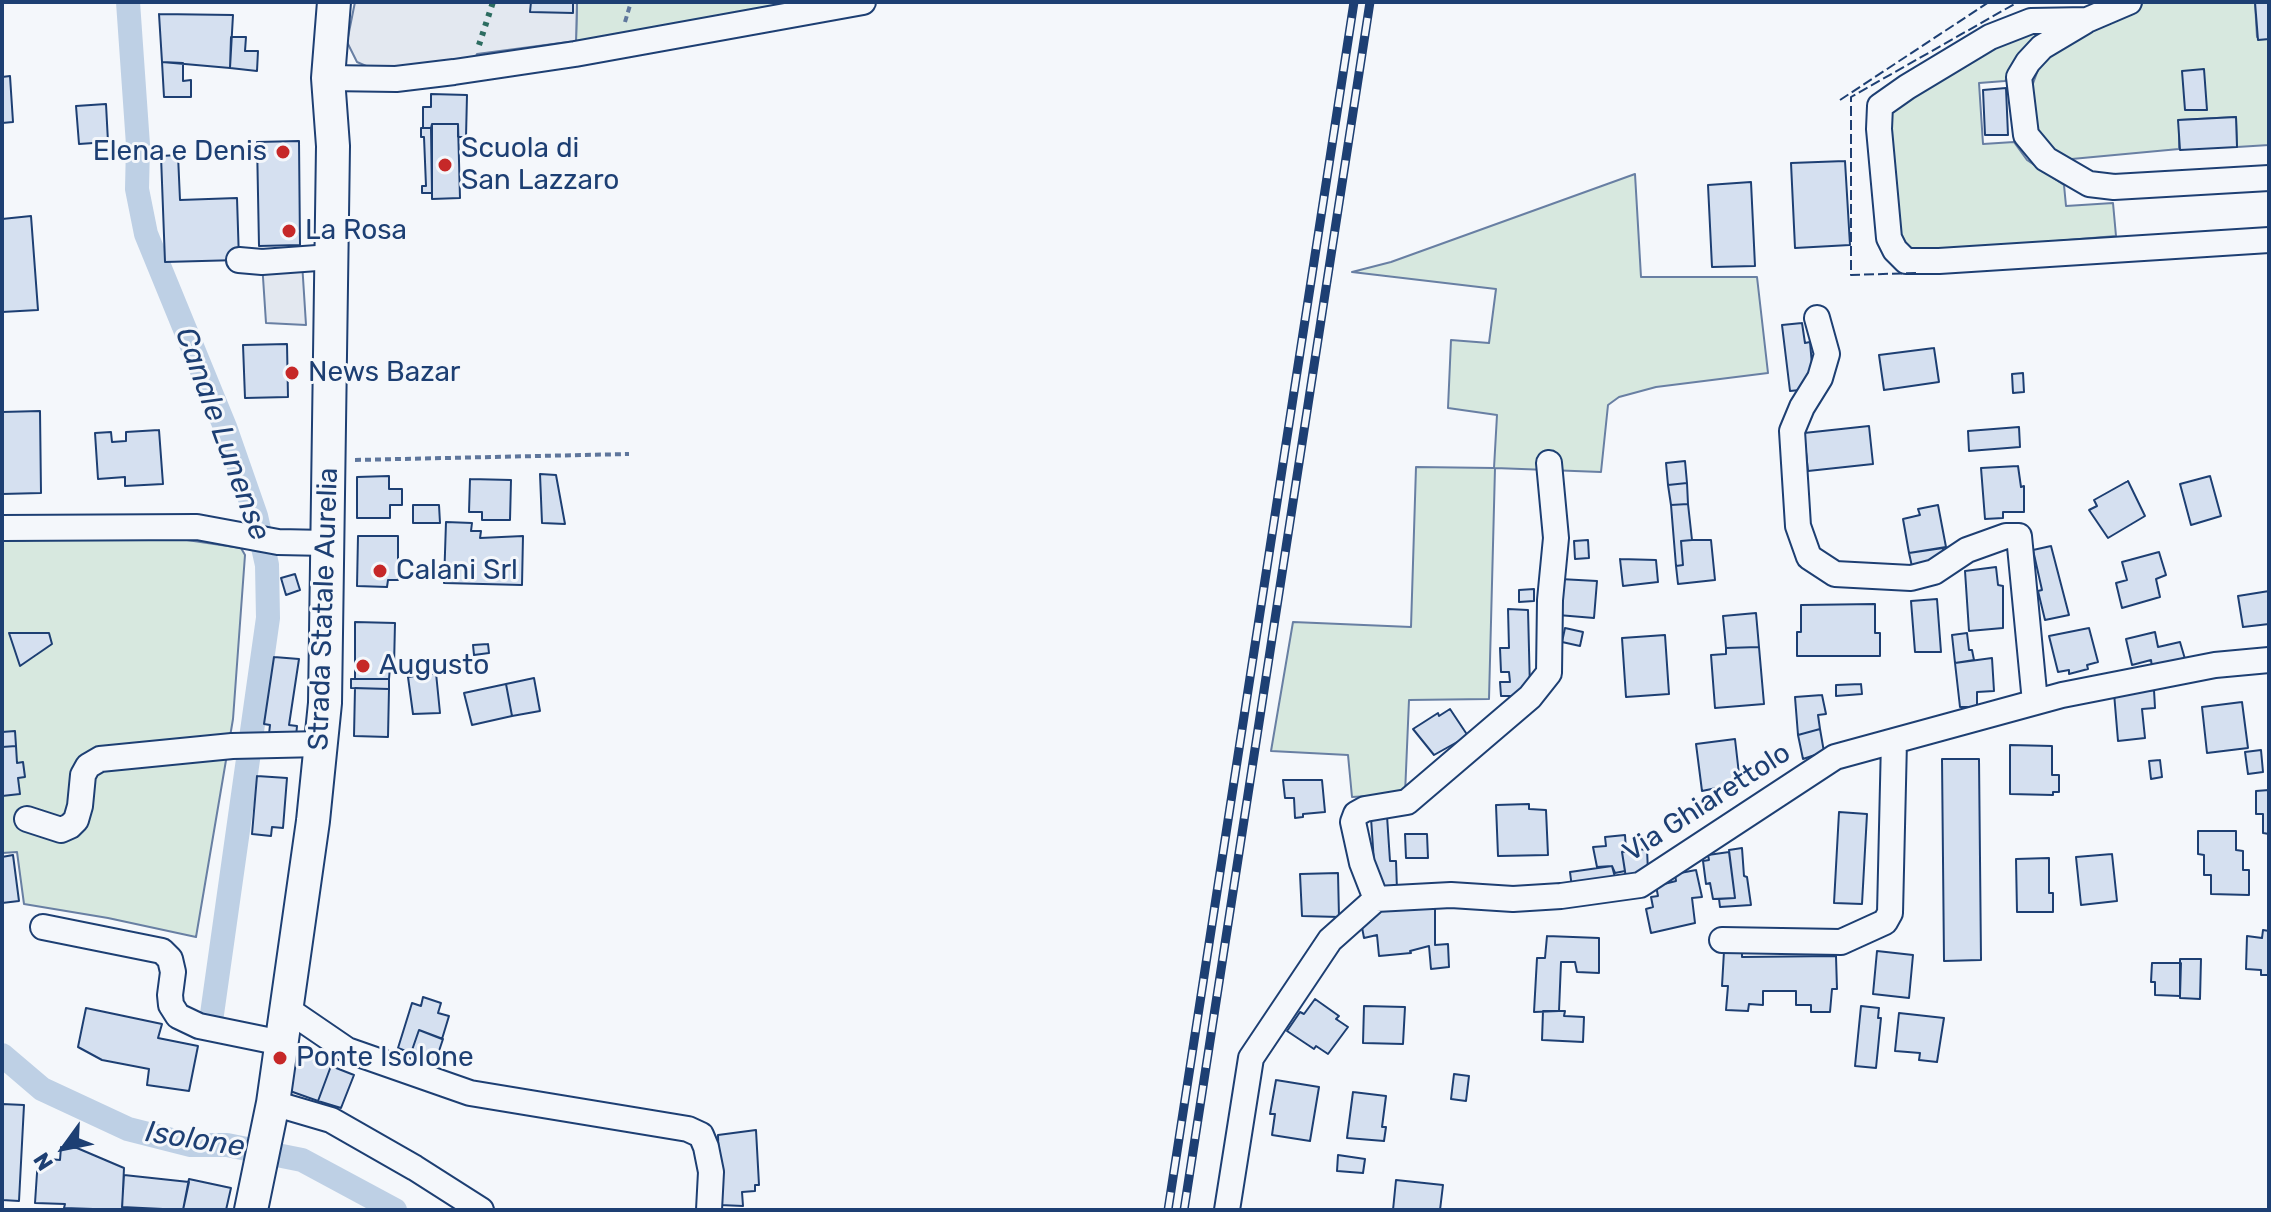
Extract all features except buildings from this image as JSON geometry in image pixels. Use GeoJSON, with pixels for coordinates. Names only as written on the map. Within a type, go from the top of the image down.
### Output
{"type":"FeatureCollection","features":[{"type":"Feature","properties":{"kind":"main road","name":"Strada Statale Aurelia"},"geometry":{"type":"LineString","coordinates":[[251,1207],[287,1009],[313,821],[325,703],[333,146],[328,78],[334,2]]}},
{"type":"Feature","properties":{"kind":"street"},"geometry":{"type":"LineString","coordinates":[[328,78],[396,79],[454,72],[589,52],[863,2]]}},
{"type":"Feature","properties":{"kind":"street"},"geometry":{"type":"LineString","coordinates":[[2129,2],[2087,20],[2042,47],[2028,62],[2019,77],[2026,135],[2046,159],[2089,184],[2114,187],[2269,178]]}},
{"type":"Feature","properties":{"kind":"street"},"geometry":{"type":"LineString","coordinates":[[2087,20],[2031,21],[1990,37],[1880,106],[1879,129],[1889,238],[1895,250],[1906,261],[1939,261],[2269,240]]}},
{"type":"Feature","properties":{"kind":"street"},"geometry":{"type":"LineString","coordinates":[[239,260],[262,262],[331,257]]}},
{"type":"Feature","properties":{"kind":"street"},"geometry":{"type":"LineString","coordinates":[[1817,318],[1827,354],[1820,378],[1792,431],[1798,526],[1809,557],[1835,574],[1865,578],[1911,578],[1934,572],[1967,550],[2006,536],[2019,536],[2035,702]]}},
{"type":"Feature","properties":{"kind":"street"},"geometry":{"type":"LineString","coordinates":[[1227,1210],[1251,1058],[1330,940],[1376,899],[1362,863],[1353,822],[1356,814],[1365,809],[1407,802],[1530,697],[1549,673],[1550,600],[1556,538],[1549,463]]}},
{"type":"Feature","properties":{"kind":"street"},"geometry":{"type":"LineString","coordinates":[[2,528],[197,527],[278,542],[327,543]]}},
{"type":"Feature","properties":{"kind":"street","name":"Via Ghiarettolo"},"geometry":{"type":"LineString","coordinates":[[1376,899],[1451,895],[1537,898],[1621,890],[1640,885],[1835,757],[2035,702],[2215,665],[2269,660]]}},
{"type":"Feature","properties":{"kind":"street"},"geometry":{"type":"LineString","coordinates":[[1722,940],[1841,942],[1885,922],[1890,913],[1894,741]]}},
{"type":"Feature","properties":{"kind":"street"},"geometry":{"type":"LineString","coordinates":[[27,819],[61,830],[70,826],[76,820],[80,806],[83,775],[88,766],[100,759],[232,746],[321,744]]}},
{"type":"Feature","properties":{"kind":"street"},"geometry":{"type":"LineString","coordinates":[[43,927],[162,951],[170,959],[173,972],[171,1005],[178,1016],[199,1026],[282,1043]]}},
{"type":"Feature","properties":{"kind":"street"},"geometry":{"type":"LineString","coordinates":[[287,1009],[347,1050],[470,1093],[688,1129],[701,1135],[711,1172],[709,1210]]}},
{"type":"Feature","properties":{"kind":"street"},"geometry":{"type":"LineString","coordinates":[[271,1110],[331,1120],[481,1210]]}},
{"type":"Feature","properties":{"kind":"path"},"geometry":{"type":"LineString","coordinates":[[329,461],[629,454]]}},
{"type":"Feature","properties":{"kind":"shaded area"},"geometry":{"type":"Polygon","coordinates":[[[355,2],[577,2],[576,41],[477,54],[474,60],[373,69],[357,62],[347,42],[355,2]]]}},
{"type":"Feature","properties":{"kind":"shaded area"},"geometry":{"type":"Polygon","coordinates":[[[577,2],[817,2],[637,34],[576,41],[577,2]]]}},
{"type":"Feature","properties":{"kind":"shaded area"},"geometry":{"type":"Polygon","coordinates":[[[2144,2],[2255,2],[2257,37],[2269,37],[2269,145],[2237,147],[2236,117],[2179,120],[2179,149],[2061,160],[2038,141],[2031,89],[2045,59],[2099,27],[2125,16],[2144,2]]]}},
{"type":"Feature","properties":{"kind":"shaded area"},"geometry":{"type":"Polygon","coordinates":[[[2048,31],[2005,81],[1979,83],[1983,144],[2014,142],[2027,160],[2064,185],[2066,206],[2113,203],[2116,236],[1912,253],[1898,240],[1887,110],[1997,41],[2048,31]]]}},
{"type":"Feature","properties":{"kind":"shaded area"},"geometry":{"type":"Polygon","coordinates":[[[1635,174],[1641,277],[1757,277],[1768,373],[1656,387],[1619,397],[1608,405],[1601,472],[1495,468],[1489,699],[1409,700],[1405,794],[1352,797],[1348,755],[1271,751],[1293,622],[1411,627],[1416,467],[1494,468],[1497,415],[1448,408],[1451,340],[1489,343],[1496,289],[1352,272],[1391,262],[1635,174]]]}},
{"type":"Feature","properties":{"kind":"shaded area"},"geometry":{"type":"Polygon","coordinates":[[[262,262],[302,262],[306,325],[266,323],[262,262]]]}},
{"type":"Feature","properties":{"kind":"shaded area"},"geometry":{"type":"Polygon","coordinates":[[[160,536],[241,548],[245,555],[233,719],[196,937],[24,904],[17,852],[2,853],[2,541],[160,536]]]}},
{"type":"Feature","properties":{"kind":"waterway","name":"Canale Lunense"},"geometry":{"type":"LineString","coordinates":[[128,2],[138,145],[137,189],[146,234],[225,427],[256,516],[267,565],[268,618],[212,1014]]}},
{"type":"Feature","properties":{"kind":"waterway","name":"Isolone"},"geometry":{"type":"LineString","coordinates":[[2,1055],[42,1089],[128,1129],[191,1145],[227,1145],[302,1160],[395,1210]]}},
{"type":"Feature","properties":{"kind":"railway"},"geometry":{"type":"LineString","coordinates":[[1168,1210],[1354,2]]}},
{"type":"Feature","properties":{"kind":"railway"},"geometry":{"type":"LineString","coordinates":[[1184,1210],[1370,2]]}},
{"type":"Feature","properties":{"kind":"hedge"},"geometry":{"type":"LineString","coordinates":[[479,45],[493,2]]}},
{"type":"Feature","properties":{"kind":"fence"},"geometry":{"type":"LineString","coordinates":[[1840,100],[1989,2]]}},
{"type":"Feature","properties":{"kind":"fence"},"geometry":{"type":"LineString","coordinates":[[1916,273],[1851,275],[1851,97],[2018,2]]}},
{"type":"Feature","properties":{"kind":"place","name":"Elena e Denis"},"geometry":{"type":"Point","coordinates":[283,152]}},
{"type":"Feature","properties":{"kind":"place","name":"Scuola di San Lazzaro"},"geometry":{"type":"Point","coordinates":[445,165]}},
{"type":"Feature","properties":{"kind":"place","name":"La Rosa"},"geometry":{"type":"Point","coordinates":[289,231]}},
{"type":"Feature","properties":{"kind":"place","name":"News Bazar"},"geometry":{"type":"Point","coordinates":[292,373]}},
{"type":"Feature","properties":{"kind":"place","name":"Calani Srl"},"geometry":{"type":"Point","coordinates":[380,571]}},
{"type":"Feature","properties":{"kind":"place","name":"Augusto"},"geometry":{"type":"Point","coordinates":[363,666]}},
{"type":"Feature","properties":{"kind":"place","name":"Ponte Isolone"},"geometry":{"type":"Point","coordinates":[280,1058]}}]}
